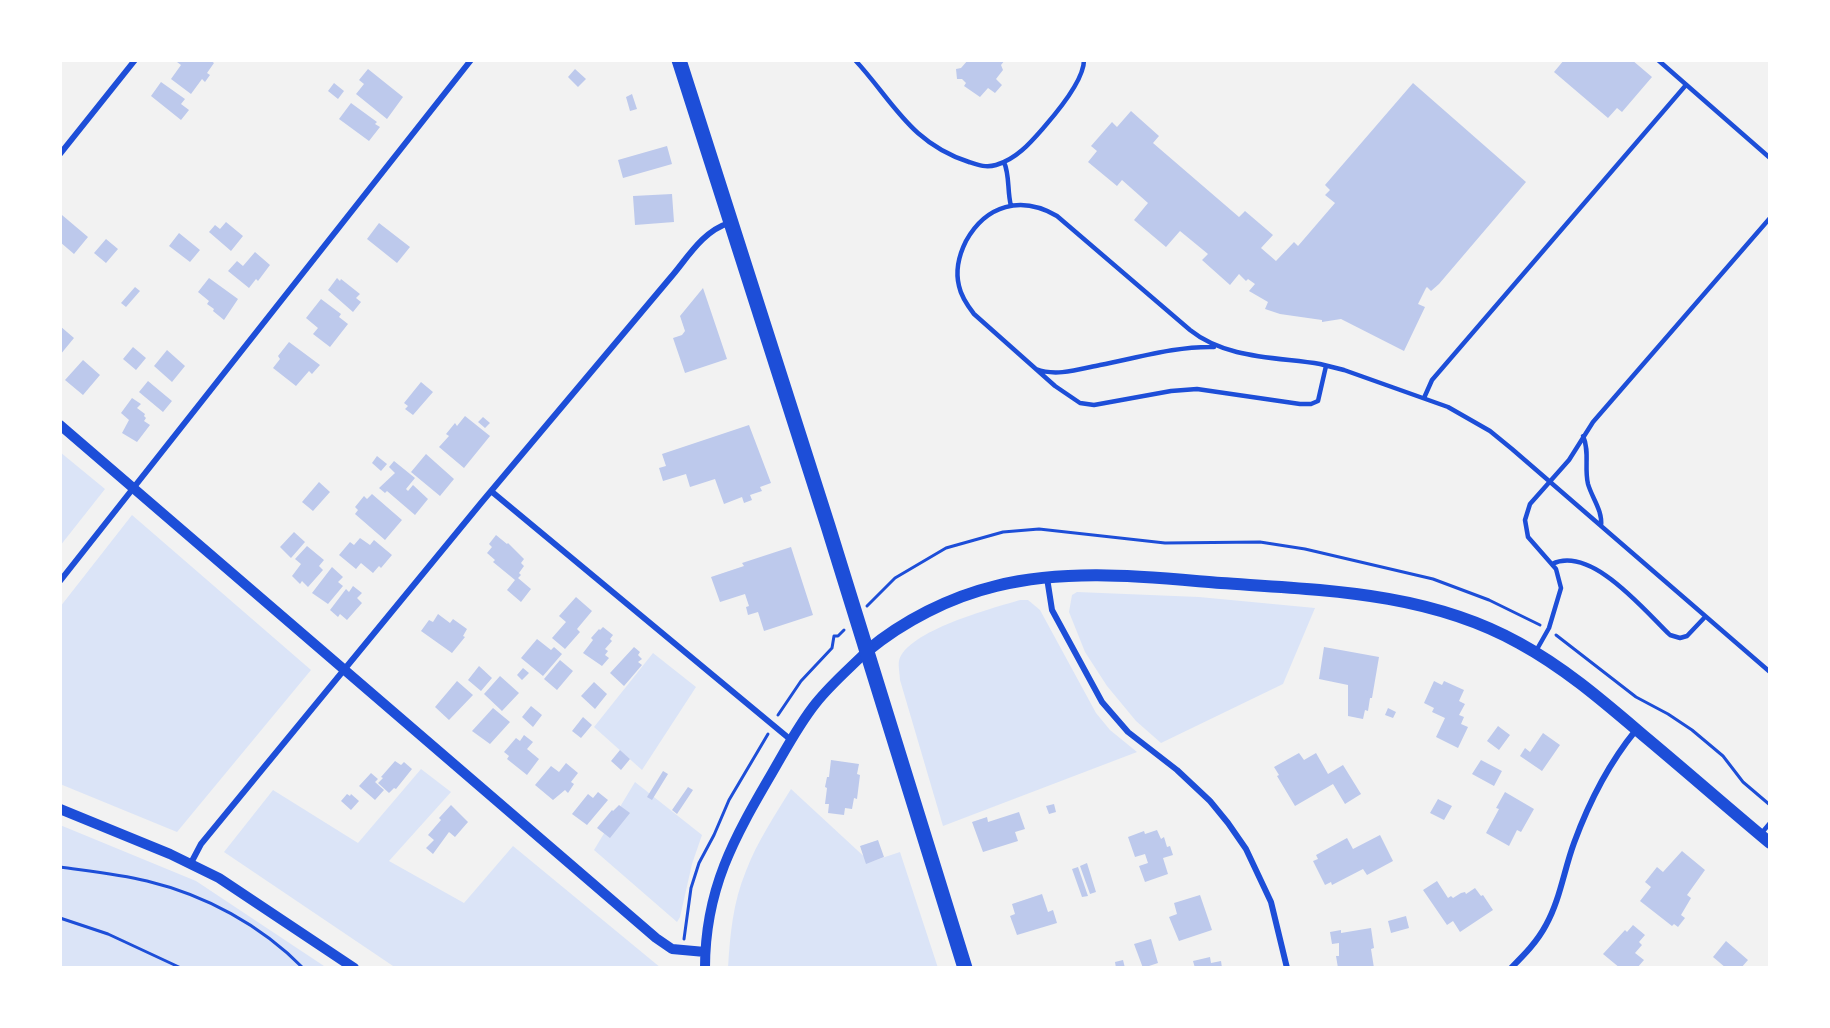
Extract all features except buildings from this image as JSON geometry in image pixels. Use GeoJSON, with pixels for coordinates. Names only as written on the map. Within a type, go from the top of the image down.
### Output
{"type":"FeatureCollection","features":[{"type":"Feature","properties":{"kind":"main road"},"geometry":{"type":"LineString","coordinates":[[679,60],[867,651],[964,968]]}},
{"type":"Feature","properties":{"kind":"main road"},"geometry":{"type":"LineString","coordinates":[[867,651],[904,624],[967,596],[997,586],[1047,578],[1086,575],[1138,576],[1371,596],[1407,602],[1463,618],[1535,652],[1581,683],[1765,839]]}},
{"type":"Feature","properties":{"kind":"street"},"geometry":{"type":"LineString","coordinates":[[60,154],[135,60]]}},
{"type":"Feature","properties":{"kind":"street"},"geometry":{"type":"LineString","coordinates":[[60,581],[471,60]]}},
{"type":"Feature","properties":{"kind":"street"},"geometry":{"type":"LineString","coordinates":[[190,863],[201,844],[344,669],[702,240],[715,228],[732,222]]}},
{"type":"Feature","properties":{"kind":"street"},"geometry":{"type":"LineString","coordinates":[[60,425],[660,942],[672,949],[705,952]]}},
{"type":"Feature","properties":{"kind":"street"},"geometry":{"type":"LineString","coordinates":[[491,491],[791,740]]}},
{"type":"Feature","properties":{"kind":"street"},"geometry":{"type":"LineString","coordinates":[[1047,578],[1052,610],[1101,702],[1128,732],[1183,775],[1210,801],[1246,849],[1271,902],[1287,968]]}},
{"type":"Feature","properties":{"kind":"street"},"geometry":{"type":"LineString","coordinates":[[705,968],[712,900],[721,871],[736,837],[791,740],[821,696],[867,651]]}},
{"type":"Feature","properties":{"kind":"street"},"geometry":{"type":"LineString","coordinates":[[1510,968],[1534,943],[1546,925],[1588,809],[1614,760],[1637,730]]}},
{"type":"Feature","properties":{"kind":"street"},"geometry":{"type":"LineString","coordinates":[[60,809],[190,863],[247,895],[354,968]]}},
{"type":"Feature","properties":{"kind":"lane"},"geometry":{"type":"LineString","coordinates":[[855,60],[900,117],[934,145],[964,160],[985,166],[1004,162],[1023,149],[1052,119],[1079,78],[1084,60]]}},
{"type":"Feature","properties":{"kind":"lane"},"geometry":{"type":"LineString","coordinates":[[1658,60],[1770,159]]}},
{"type":"Feature","properties":{"kind":"lane"},"geometry":{"type":"LineString","coordinates":[[1424,398],[1432,380],[1686,85]]}},
{"type":"Feature","properties":{"kind":"lane"},"geometry":{"type":"LineString","coordinates":[[1004,162],[1011,206]]}},
{"type":"Feature","properties":{"kind":"lane"},"geometry":{"type":"LineString","coordinates":[[1326,366],[1318,401],[1307,405],[1197,389],[1171,391],[1094,405],[1080,403],[1065,394],[1031,366],[974,314],[962,296],[957,277],[960,256],[977,225],[993,212],[1011,206],[1037,207],[1057,216],[1208,343],[1217,347],[1326,366],[1424,398],[1465,416],[1490,431],[1550,481],[1770,672]]}},
{"type":"Feature","properties":{"kind":"lane"},"geometry":{"type":"LineString","coordinates":[[1535,652],[1549,628],[1560,596],[1561,582],[1552,564],[1533,544],[1525,526],[1530,504],[1569,460],[1593,422],[1770,218]]}},
{"type":"Feature","properties":{"kind":"lane"},"geometry":{"type":"LineString","coordinates":[[1031,366],[1045,372],[1064,372],[1177,350],[1217,347]]}},
{"type":"Feature","properties":{"kind":"lane"},"geometry":{"type":"LineString","coordinates":[[1583,436],[1587,448],[1587,478],[1601,516],[1601,526]]}},
{"type":"Feature","properties":{"kind":"lane"},"geometry":{"type":"LineString","coordinates":[[1552,564],[1562,560],[1571,560],[1596,568],[1675,637],[1687,636],[1705,617]]}},
{"type":"Feature","properties":{"kind":"lane"},"geometry":{"type":"LineString","coordinates":[[1765,839],[1770,823]]}},
{"type":"Feature","properties":{"kind":"path"},"geometry":{"type":"LineString","coordinates":[[880,593],[905,571],[953,545],[1003,532],[1028,529],[1053,530],[1165,543],[1260,542],[1305,549],[1433,579],[1489,600],[1541,626]]}},
{"type":"Feature","properties":{"kind":"path"},"geometry":{"type":"LineString","coordinates":[[1556,635],[1636,697],[1692,730],[1723,756],[1743,782],[1770,805]]}},
{"type":"Feature","properties":{"kind":"path"},"geometry":{"type":"LineString","coordinates":[[779,713],[801,681],[832,648],[834,636],[838,636]]}},
{"type":"Feature","properties":{"kind":"path"},"geometry":{"type":"LineString","coordinates":[[685,930],[691,888],[699,863],[729,800],[767,736]]}},
{"type":"Feature","properties":{"kind":"path"},"geometry":{"type":"LineString","coordinates":[[60,867],[144,880],[186,892],[221,908],[252,926],[303,968]]}},
{"type":"Feature","properties":{"kind":"path"},"geometry":{"type":"LineString","coordinates":[[60,918],[108,934],[181,968]]}},
{"type":"Feature","properties":{"kind":"shaded area"},"geometry":{"type":"Polygon","coordinates":[[[60,452],[105,489],[60,546],[60,452]]]}},
{"type":"Feature","properties":{"kind":"shaded area"},"geometry":{"type":"Polygon","coordinates":[[[132,515],[311,670],[177,832],[60,784],[60,607],[132,515]]]}},
{"type":"Feature","properties":{"kind":"shaded area"},"geometry":{"type":"Polygon","coordinates":[[[1077,592],[1199,597],[1315,608],[1283,684],[1161,743],[1136,721],[1107,686],[1085,652],[1069,612],[1072,595],[1077,592]]]}},
{"type":"Feature","properties":{"kind":"shaded area"},"geometry":{"type":"Polygon","coordinates":[[[1020,600],[1028,600],[1040,610],[1096,713],[1110,730],[1137,752],[943,826],[900,680],[899,661],[905,650],[933,631],[952,622],[1020,600]]]}},
{"type":"Feature","properties":{"kind":"shaded area"},"geometry":{"type":"Polygon","coordinates":[[[653,653],[696,687],[642,770],[594,727],[653,653]]]}},
{"type":"Feature","properties":{"kind":"shaded area"},"geometry":{"type":"Polygon","coordinates":[[[421,769],[451,792],[389,861],[464,903],[513,846],[661,968],[396,968],[224,852],[273,790],[358,843],[421,769]]]}},
{"type":"Feature","properties":{"kind":"shaded area"},"geometry":{"type":"Polygon","coordinates":[[[635,782],[702,835],[677,922],[594,850],[635,782]]]}},
{"type":"Feature","properties":{"kind":"shaded area"},"geometry":{"type":"Polygon","coordinates":[[[791,789],[870,862],[900,852],[938,968],[728,968],[733,919],[738,895],[750,860],[791,789]]]}},
{"type":"Feature","properties":{"kind":"shaded area"},"geometry":{"type":"Polygon","coordinates":[[[60,825],[196,881],[327,968],[60,968],[60,825]]]}}]}
